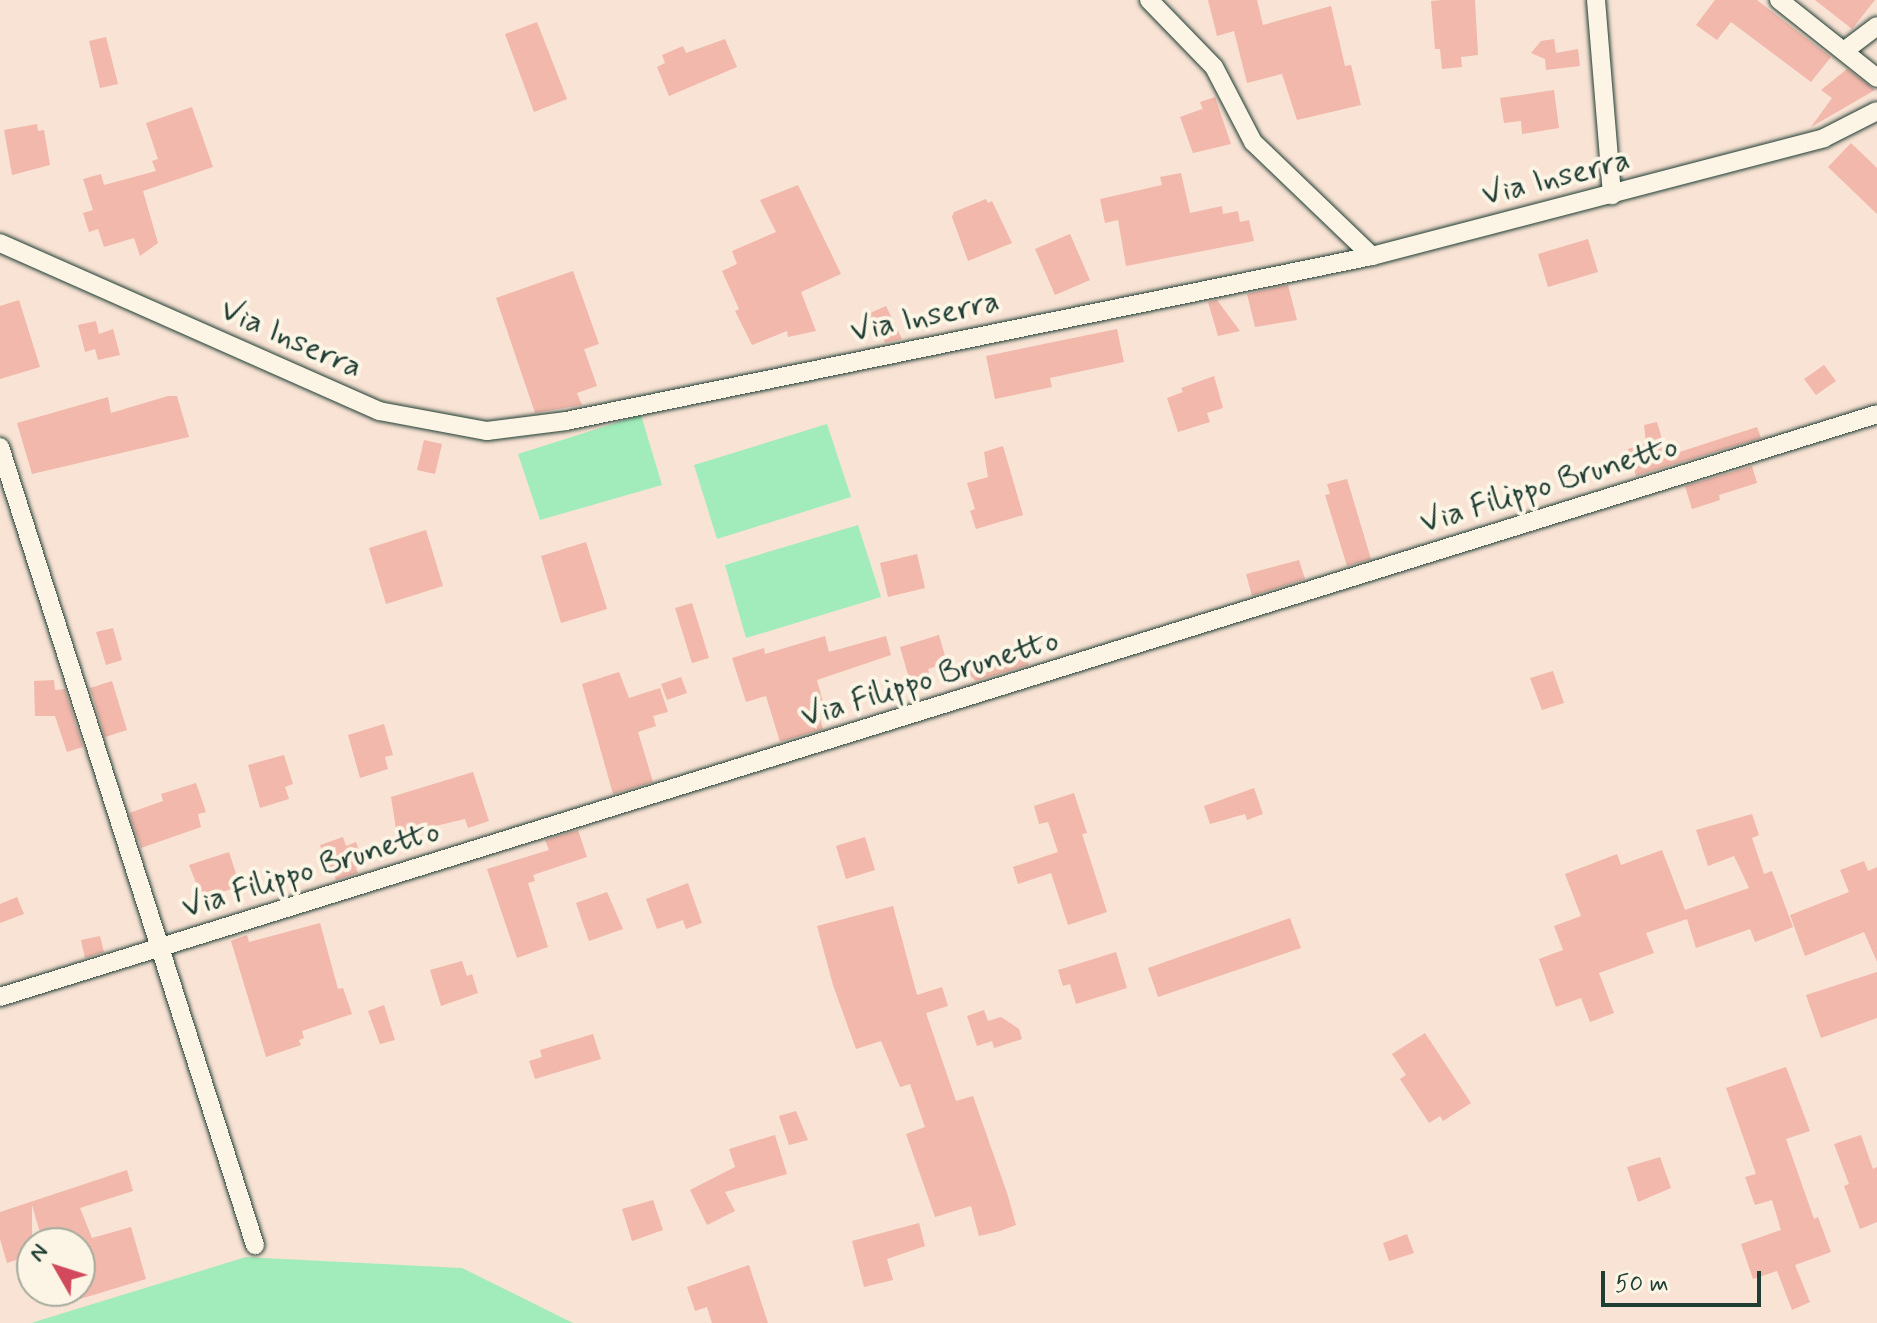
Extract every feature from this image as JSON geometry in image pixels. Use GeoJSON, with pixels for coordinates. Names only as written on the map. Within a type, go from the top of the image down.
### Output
{"type":"FeatureCollection","features":[{"type":"Feature","properties":{"kind":"street"},"geometry":{"type":"LineString","coordinates":[[1149,0],[1214,67],[1253,142],[1372,256]]}},
{"type":"Feature","properties":{"kind":"street"},"geometry":{"type":"LineString","coordinates":[[1596,0],[1612,195]]}},
{"type":"Feature","properties":{"kind":"street"},"geometry":{"type":"LineString","coordinates":[[1779,0],[1877,78]]}},
{"type":"Feature","properties":{"kind":"street"},"geometry":{"type":"LineString","coordinates":[[1844,51],[1877,26]]}},
{"type":"Feature","properties":{"kind":"street","name":"Via Inserra"},"geometry":{"type":"LineString","coordinates":[[0,243],[379,411],[487,431],[566,421],[1372,256],[1824,138],[1877,111]]}},
{"type":"Feature","properties":{"kind":"street","name":"Via Filippo Brunetto"},"geometry":{"type":"LineString","coordinates":[[0,997],[1877,414]]}},
{"type":"Feature","properties":{"kind":"street"},"geometry":{"type":"LineString","coordinates":[[0,447],[255,1245]]}},
{"type":"Feature","properties":{"kind":"green space"},"geometry":{"type":"Polygon","coordinates":[[[641,415],[662,485],[540,520],[518,454],[641,415]]]}},
{"type":"Feature","properties":{"kind":"green space"},"geometry":{"type":"Polygon","coordinates":[[[827,424],[851,497],[717,539],[694,465],[827,424]]]}},
{"type":"Feature","properties":{"kind":"green space"},"geometry":{"type":"Polygon","coordinates":[[[858,525],[881,597],[746,638],[725,565],[858,525]]]}},
{"type":"Feature","properties":{"kind":"green space"},"geometry":{"type":"Polygon","coordinates":[[[246,1257],[462,1268],[573,1323],[31,1323],[83,1307],[96,1307],[96,1303],[246,1257]]]}},
{"type":"Feature","properties":{"kind":"building"},"geometry":{"type":"Polygon","coordinates":[[[1208,0],[1257,0],[1263,25],[1331,6],[1345,66],[1351,65],[1361,105],[1297,120],[1282,74],[1247,83],[1234,31],[1217,36],[1208,0]]]}},
{"type":"Feature","properties":{"kind":"building"},"geometry":{"type":"Polygon","coordinates":[[[1475,0],[1478,55],[1461,57],[1462,67],[1442,69],[1440,49],[1435,49],[1431,1],[1475,0]]]}},
{"type":"Feature","properties":{"kind":"building"},"geometry":{"type":"Polygon","coordinates":[[[1715,0],[1757,0],[1831,57],[1811,82],[1731,22],[1717,40],[1696,25],[1715,0]]]}},
{"type":"Feature","properties":{"kind":"building"},"geometry":{"type":"Polygon","coordinates":[[[1815,0],[1875,0],[1852,29],[1815,0]]]}},
{"type":"Feature","properties":{"kind":"building"},"geometry":{"type":"Polygon","coordinates":[[[537,22],[567,99],[534,112],[505,34],[537,22]]]}},
{"type":"Feature","properties":{"kind":"building"},"geometry":{"type":"Polygon","coordinates":[[[106,37],[118,84],[100,88],[89,41],[106,37]]]}},
{"type":"Feature","properties":{"kind":"building"},"geometry":{"type":"Polygon","coordinates":[[[725,39],[737,67],[669,96],[657,67],[665,63],[662,55],[683,46],[686,53],[725,39]]]}},
{"type":"Feature","properties":{"kind":"building"},"geometry":{"type":"Polygon","coordinates":[[[1554,39],[1556,53],[1578,49],[1580,66],[1546,70],[1545,59],[1531,53],[1541,41],[1554,39]]]}},
{"type":"Feature","properties":{"kind":"building"},"geometry":{"type":"Polygon","coordinates":[[[1847,69],[1875,90],[1811,127],[1832,98],[1821,90],[1847,69]]]}},
{"type":"Feature","properties":{"kind":"building"},"geometry":{"type":"Polygon","coordinates":[[[1554,90],[1559,128],[1522,134],[1521,121],[1504,123],[1500,98],[1554,90]]]}},
{"type":"Feature","properties":{"kind":"building"},"geometry":{"type":"Polygon","coordinates":[[[1215,97],[1231,144],[1193,153],[1180,117],[1202,109],[1204,113],[1200,102],[1215,97]]]}},
{"type":"Feature","properties":{"kind":"building"},"geometry":{"type":"Polygon","coordinates":[[[192,107],[213,167],[143,191],[158,243],[140,256],[134,238],[104,247],[98,229],[89,232],[83,213],[93,210],[83,179],[101,174],[104,185],[156,171],[152,161],[158,159],[146,123],[192,107]]]}},
{"type":"Feature","properties":{"kind":"building"},"geometry":{"type":"Polygon","coordinates":[[[37,124],[38,131],[44,130],[50,165],[12,175],[4,130],[37,124]]]}},
{"type":"Feature","properties":{"kind":"building"},"geometry":{"type":"Polygon","coordinates":[[[1851,143],[1877,168],[1877,214],[1828,167],[1851,143]]]}},
{"type":"Feature","properties":{"kind":"building"},"geometry":{"type":"Polygon","coordinates":[[[1181,173],[1190,213],[1222,206],[1223,214],[1238,211],[1240,222],[1249,220],[1254,241],[1126,266],[1118,220],[1105,223],[1100,199],[1162,185],[1160,177],[1181,173]]]}},
{"type":"Feature","properties":{"kind":"building"},"geometry":{"type":"Polygon","coordinates":[[[798,185],[841,274],[801,292],[816,331],[788,337],[787,331],[752,345],[735,311],[739,309],[722,271],[737,264],[732,251],[776,232],[760,200],[798,185]]]}},
{"type":"Feature","properties":{"kind":"building"},"geometry":{"type":"Polygon","coordinates":[[[986,199],[988,203],[992,201],[1012,243],[968,261],[952,217],[954,212],[986,199]]]}},
{"type":"Feature","properties":{"kind":"building"},"geometry":{"type":"Polygon","coordinates":[[[1070,234],[1090,280],[1055,295],[1035,249],[1070,234]]]}},
{"type":"Feature","properties":{"kind":"building"},"geometry":{"type":"Polygon","coordinates":[[[1588,239],[1598,272],[1548,287],[1538,254],[1588,239]]]}},
{"type":"Feature","properties":{"kind":"building"},"geometry":{"type":"Polygon","coordinates":[[[573,271],[599,344],[584,349],[597,386],[577,393],[582,405],[535,413],[496,298],[573,271]]]}},
{"type":"Feature","properties":{"kind":"building"},"geometry":{"type":"Polygon","coordinates":[[[1288,285],[1297,320],[1255,327],[1247,294],[1288,285]]]}},
{"type":"Feature","properties":{"kind":"building"},"geometry":{"type":"Polygon","coordinates":[[[19,300],[40,367],[0,379],[0,306],[19,300]]]}},
{"type":"Feature","properties":{"kind":"building"},"geometry":{"type":"Polygon","coordinates":[[[1217,300],[1240,331],[1218,336],[1208,302],[1217,300]]]}},
{"type":"Feature","properties":{"kind":"building"},"geometry":{"type":"Polygon","coordinates":[[[886,306],[902,339],[885,343],[881,333],[873,337],[863,316],[886,306]]]}},
{"type":"Feature","properties":{"kind":"building"},"geometry":{"type":"Polygon","coordinates":[[[96,321],[99,334],[113,329],[120,355],[98,360],[95,349],[85,352],[78,325],[96,321]]]}},
{"type":"Feature","properties":{"kind":"building"},"geometry":{"type":"Polygon","coordinates":[[[1117,329],[1124,362],[1050,378],[1052,387],[995,399],[986,356],[1117,329]]]}},
{"type":"Feature","properties":{"kind":"building"},"geometry":{"type":"Polygon","coordinates":[[[1824,365],[1836,381],[1816,395],[1804,379],[1824,365]]]}},
{"type":"Feature","properties":{"kind":"building"},"geometry":{"type":"Polygon","coordinates":[[[1214,376],[1223,408],[1207,413],[1210,422],[1178,432],[1167,398],[1183,392],[1181,388],[1214,376]]]}},
{"type":"Feature","properties":{"kind":"building"},"geometry":{"type":"Polygon","coordinates":[[[177,396],[189,437],[32,474],[17,423],[108,397],[111,413],[177,396]]]}},
{"type":"Feature","properties":{"kind":"building"},"geometry":{"type":"Polygon","coordinates":[[[1657,422],[1667,456],[1757,427],[1761,438],[1636,476],[1628,449],[1646,443],[1644,425],[1657,422]]]}},
{"type":"Feature","properties":{"kind":"building"},"geometry":{"type":"Polygon","coordinates":[[[424,440],[442,444],[435,474],[417,470],[424,440]]]}},
{"type":"Feature","properties":{"kind":"building"},"geometry":{"type":"Polygon","coordinates":[[[1003,446],[1023,515],[976,529],[970,511],[975,509],[967,483],[988,477],[984,452],[1003,446]]]}},
{"type":"Feature","properties":{"kind":"building"},"geometry":{"type":"Polygon","coordinates":[[[1752,466],[1757,483],[1719,495],[1720,500],[1692,509],[1685,486],[1752,466]]]}},
{"type":"Feature","properties":{"kind":"building"},"geometry":{"type":"Polygon","coordinates":[[[1347,479],[1371,559],[1347,566],[1325,495],[1330,494],[1327,484],[1347,479]]]}},
{"type":"Feature","properties":{"kind":"building"},"geometry":{"type":"Polygon","coordinates":[[[426,530],[443,586],[386,604],[369,548],[426,530]]]}},
{"type":"Feature","properties":{"kind":"building"},"geometry":{"type":"Polygon","coordinates":[[[586,542],[607,609],[561,623],[541,556],[586,542]]]}},
{"type":"Feature","properties":{"kind":"building"},"geometry":{"type":"Polygon","coordinates":[[[917,554],[925,588],[888,597],[880,563],[917,554]]]}},
{"type":"Feature","properties":{"kind":"building"},"geometry":{"type":"Polygon","coordinates":[[[1299,560],[1305,579],[1252,596],[1246,574],[1299,560]]]}},
{"type":"Feature","properties":{"kind":"building"},"geometry":{"type":"Polygon","coordinates":[[[692,603],[709,658],[692,663],[675,608],[692,603]]]}},
{"type":"Feature","properties":{"kind":"building"},"geometry":{"type":"Polygon","coordinates":[[[113,628],[122,660],[106,665],[96,632],[113,628]]]}},
{"type":"Feature","properties":{"kind":"building"},"geometry":{"type":"Polygon","coordinates":[[[939,635],[947,663],[928,669],[931,679],[911,685],[900,647],[939,635]]]}},
{"type":"Feature","properties":{"kind":"building"},"geometry":{"type":"Polygon","coordinates":[[[825,636],[829,652],[886,636],[891,655],[817,680],[826,713],[819,715],[823,729],[780,742],[766,696],[746,702],[732,658],[764,648],[765,654],[825,636]]]}},
{"type":"Feature","properties":{"kind":"building"},"geometry":{"type":"Polygon","coordinates":[[[1025,653],[1029,665],[976,681],[966,672],[1025,653]]]}},
{"type":"Feature","properties":{"kind":"building"},"geometry":{"type":"Polygon","coordinates":[[[1553,671],[1564,703],[1542,710],[1530,678],[1553,671]]]}},
{"type":"Feature","properties":{"kind":"building"},"geometry":{"type":"Polygon","coordinates":[[[619,672],[629,698],[660,688],[668,712],[653,716],[656,726],[638,732],[653,782],[613,794],[582,684],[619,672]]]}},
{"type":"Feature","properties":{"kind":"building"},"geometry":{"type":"Polygon","coordinates":[[[681,677],[687,693],[667,700],[661,684],[681,677]]]}},
{"type":"Feature","properties":{"kind":"building"},"geometry":{"type":"Polygon","coordinates":[[[54,680],[55,690],[65,689],[83,747],[67,752],[55,716],[35,716],[34,681],[54,680]]]}},
{"type":"Feature","properties":{"kind":"building"},"geometry":{"type":"Polygon","coordinates":[[[112,681],[127,730],[105,737],[90,688],[112,681]]]}},
{"type":"Feature","properties":{"kind":"building"},"geometry":{"type":"Polygon","coordinates":[[[384,724],[393,755],[385,757],[388,769],[360,778],[348,735],[384,724]]]}},
{"type":"Feature","properties":{"kind":"building"},"geometry":{"type":"Polygon","coordinates":[[[284,755],[293,784],[285,787],[289,799],[260,808],[248,765],[284,755]]]}},
{"type":"Feature","properties":{"kind":"building"},"geometry":{"type":"Polygon","coordinates":[[[473,772],[489,821],[468,828],[465,819],[397,835],[391,797],[473,772]]]}},
{"type":"Feature","properties":{"kind":"building"},"geometry":{"type":"Polygon","coordinates":[[[196,783],[206,812],[198,814],[201,827],[141,848],[129,813],[163,801],[161,794],[196,783]]]}},
{"type":"Feature","properties":{"kind":"building"},"geometry":{"type":"Polygon","coordinates":[[[1254,788],[1263,814],[1247,820],[1245,814],[1210,824],[1204,806],[1254,788]]]}},
{"type":"Feature","properties":{"kind":"building"},"geometry":{"type":"Polygon","coordinates":[[[1074,793],[1087,833],[1082,834],[1107,912],[1068,925],[1051,873],[1018,884],[1013,867],[1058,852],[1048,822],[1039,824],[1034,806],[1074,793]]]}},
{"type":"Feature","properties":{"kind":"building"},"geometry":{"type":"Polygon","coordinates":[[[1752,814],[1759,835],[1752,838],[1764,874],[1772,871],[1793,927],[1755,942],[1750,929],[1696,948],[1687,919],[1646,933],[1654,953],[1599,973],[1614,1013],[1590,1022],[1581,998],[1556,1007],[1539,959],[1563,950],[1554,926],[1581,916],[1565,874],[1617,854],[1621,865],[1662,850],[1685,910],[1749,888],[1734,856],[1708,866],[1696,830],[1752,814]]]}},
{"type":"Feature","properties":{"kind":"building"},"geometry":{"type":"Polygon","coordinates":[[[578,830],[587,857],[533,875],[535,881],[528,883],[548,947],[517,958],[487,869],[549,850],[545,840],[578,830]]]}},
{"type":"Feature","properties":{"kind":"building"},"geometry":{"type":"Polygon","coordinates":[[[343,837],[346,846],[356,842],[364,865],[356,868],[358,873],[336,880],[334,875],[330,876],[320,845],[343,837]]]}},
{"type":"Feature","properties":{"kind":"building"},"geometry":{"type":"Polygon","coordinates":[[[865,837],[875,870],[846,879],[836,846],[865,837]]]}},
{"type":"Feature","properties":{"kind":"building"},"geometry":{"type":"Polygon","coordinates":[[[229,852],[240,886],[222,892],[225,902],[206,908],[189,865],[229,852]]]}},
{"type":"Feature","properties":{"kind":"building"},"geometry":{"type":"Polygon","coordinates":[[[1864,861],[1868,871],[1877,867],[1877,962],[1864,932],[1805,956],[1790,915],[1849,892],[1840,870],[1864,861]]]}},
{"type":"Feature","properties":{"kind":"building"},"geometry":{"type":"Polygon","coordinates":[[[688,883],[702,923],[686,929],[683,920],[657,929],[646,899],[688,883]]]}},
{"type":"Feature","properties":{"kind":"building"},"geometry":{"type":"Polygon","coordinates":[[[607,892],[623,929],[589,941],[576,903],[607,892]]]}},
{"type":"Feature","properties":{"kind":"building"},"geometry":{"type":"Polygon","coordinates":[[[17,897],[24,914],[0,923],[0,904],[17,897]]]}},
{"type":"Feature","properties":{"kind":"building"},"geometry":{"type":"Polygon","coordinates":[[[893,906],[917,995],[942,987],[948,1006],[926,1013],[956,1101],[973,1096],[1008,1196],[1016,1225],[1000,1231],[979,1236],[971,1206],[935,1217],[906,1134],[925,1127],[910,1084],[900,1087],[881,1041],[856,1049],[833,985],[817,926],[893,906]]]}},
{"type":"Feature","properties":{"kind":"building"},"geometry":{"type":"Polygon","coordinates":[[[1290,918],[1301,948],[1158,997],[1148,968],[1290,918]]]}},
{"type":"Feature","properties":{"kind":"building"},"geometry":{"type":"Polygon","coordinates":[[[320,923],[338,989],[343,988],[352,1014],[302,1031],[304,1038],[299,1040],[301,1045],[266,1057],[231,941],[247,935],[249,942],[320,923]]]}},
{"type":"Feature","properties":{"kind":"building"},"geometry":{"type":"Polygon","coordinates":[[[100,936],[104,952],[85,958],[81,940],[100,936]]]}},
{"type":"Feature","properties":{"kind":"building"},"geometry":{"type":"Polygon","coordinates":[[[1116,952],[1127,988],[1076,1004],[1070,984],[1063,986],[1058,970],[1116,952]]]}},
{"type":"Feature","properties":{"kind":"building"},"geometry":{"type":"Polygon","coordinates":[[[462,961],[467,976],[472,974],[478,993],[441,1006],[430,970],[462,961]]]}},
{"type":"Feature","properties":{"kind":"building"},"geometry":{"type":"Polygon","coordinates":[[[1877,972],[1877,1018],[1821,1038],[1806,995],[1877,972]]]}},
{"type":"Feature","properties":{"kind":"building"},"geometry":{"type":"Polygon","coordinates":[[[384,1005],[395,1040],[380,1044],[368,1011],[384,1005]]]}},
{"type":"Feature","properties":{"kind":"building"},"geometry":{"type":"Polygon","coordinates":[[[984,1010],[988,1021],[1001,1017],[1019,1029],[1022,1039],[994,1048],[992,1041],[977,1046],[967,1016],[984,1010]]]}},
{"type":"Feature","properties":{"kind":"building"},"geometry":{"type":"Polygon","coordinates":[[[1425,1033],[1471,1103],[1443,1121],[1440,1116],[1429,1123],[1400,1079],[1406,1075],[1392,1054],[1425,1033]]]}},
{"type":"Feature","properties":{"kind":"building"},"geometry":{"type":"Polygon","coordinates":[[[593,1034],[601,1059],[535,1079],[529,1061],[542,1057],[540,1050],[593,1034]]]}},
{"type":"Feature","properties":{"kind":"building"},"geometry":{"type":"Polygon","coordinates":[[[1786,1067],[1810,1131],[1786,1139],[1814,1219],[1818,1217],[1831,1252],[1795,1265],[1810,1302],[1792,1310],[1777,1271],[1753,1279],[1741,1244],[1781,1230],[1772,1200],[1755,1205],[1745,1177],[1756,1174],[1726,1088],[1786,1067]]]}},
{"type":"Feature","properties":{"kind":"building"},"geometry":{"type":"Polygon","coordinates":[[[796,1111],[808,1140],[789,1145],[779,1116],[796,1111]]]}},
{"type":"Feature","properties":{"kind":"building"},"geometry":{"type":"Polygon","coordinates":[[[775,1135],[787,1174],[725,1192],[735,1211],[707,1225],[690,1190],[735,1167],[729,1149],[775,1135]]]}},
{"type":"Feature","properties":{"kind":"building"},"geometry":{"type":"Polygon","coordinates":[[[1861,1135],[1873,1169],[1877,1167],[1877,1222],[1860,1229],[1844,1186],[1849,1184],[1834,1144],[1861,1135]]]}},
{"type":"Feature","properties":{"kind":"building"},"geometry":{"type":"Polygon","coordinates":[[[1660,1157],[1671,1188],[1638,1202],[1627,1167],[1660,1157]]]}},
{"type":"Feature","properties":{"kind":"building"},"geometry":{"type":"Polygon","coordinates":[[[127,1170],[133,1191],[80,1208],[88,1227],[38,1227],[32,1205],[32,1227],[16,1227],[16,1260],[7,1263],[0,1239],[0,1212],[127,1170]]]}},
{"type":"Feature","properties":{"kind":"building"},"geometry":{"type":"Polygon","coordinates":[[[653,1200],[663,1230],[632,1241],[622,1209],[653,1200]]]}},
{"type":"Feature","properties":{"kind":"building"},"geometry":{"type":"Polygon","coordinates":[[[919,1223],[925,1246],[887,1259],[893,1280],[864,1287],[852,1241],[919,1223]]]}},
{"type":"Feature","properties":{"kind":"building"},"geometry":{"type":"Polygon","coordinates":[[[131,1227],[146,1279],[96,1294],[96,1237],[131,1227]]]}},
{"type":"Feature","properties":{"kind":"building"},"geometry":{"type":"Polygon","coordinates":[[[1407,1234],[1414,1253],[1389,1261],[1383,1243],[1407,1234]]]}},
{"type":"Feature","properties":{"kind":"building"},"geometry":{"type":"Polygon","coordinates":[[[749,1265],[768,1323],[712,1323],[707,1307],[695,1311],[687,1287],[749,1265]]]}}]}
